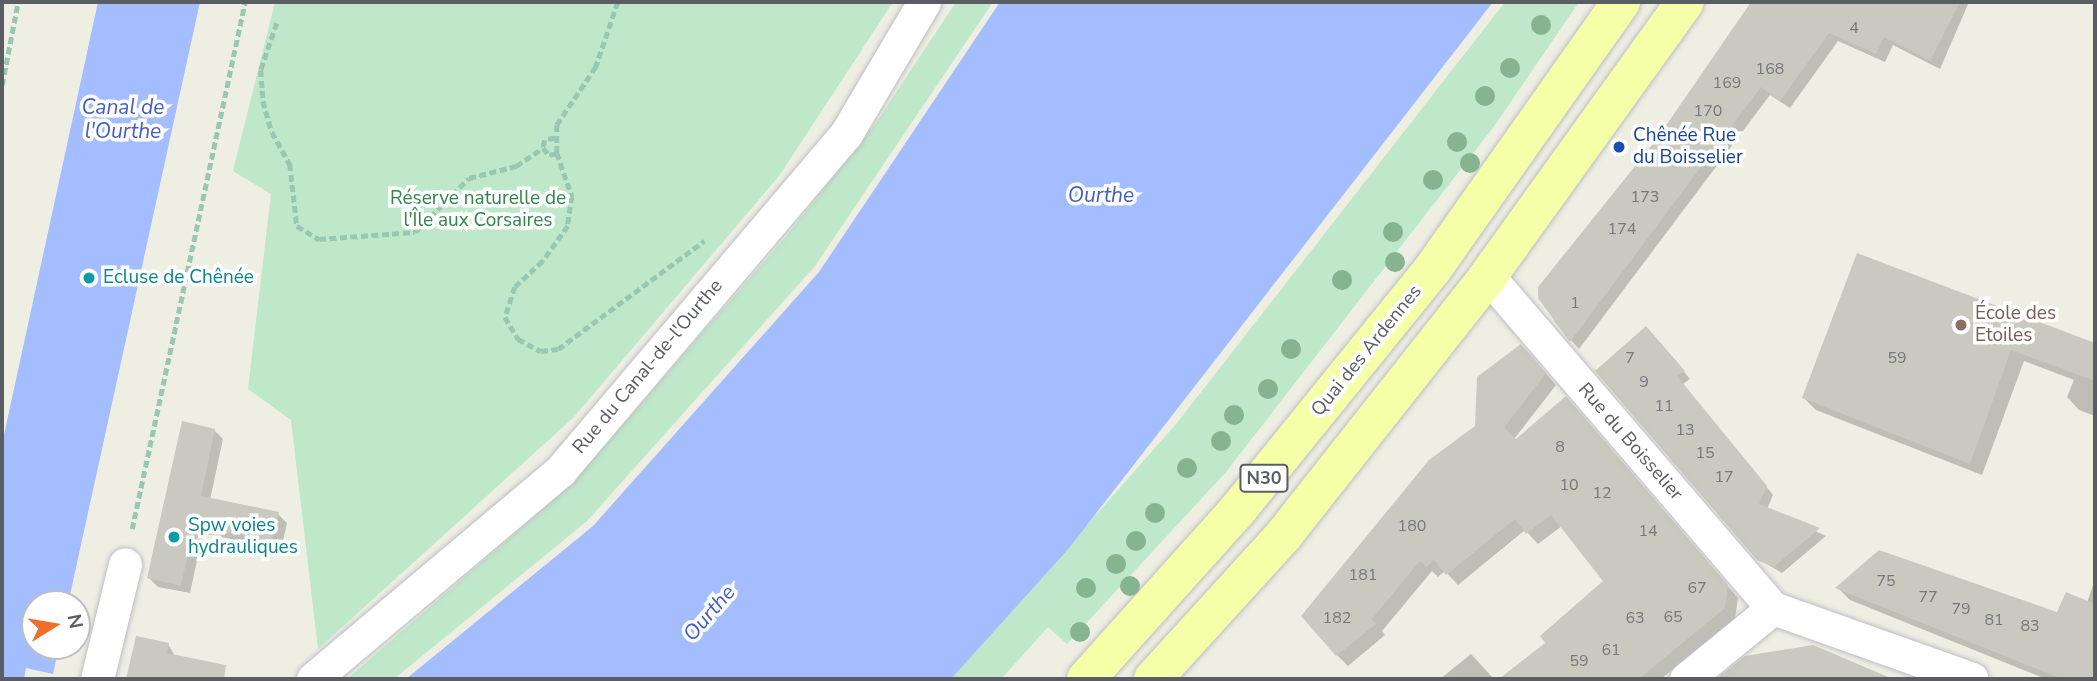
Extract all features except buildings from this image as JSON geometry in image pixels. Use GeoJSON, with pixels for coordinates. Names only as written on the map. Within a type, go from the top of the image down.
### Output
{"type":"FeatureCollection","features":[{"type":"Feature","properties":{"kind":"main road","name":"Quai des Ardennes"},"geometry":{"type":"LineString","coordinates":[[1086,679],[1236,512],[1432,270],[1621,2]]}},
{"type":"Feature","properties":{"kind":"main road","name":"N30"},"geometry":{"type":"LineString","coordinates":[[1153,679],[1283,536],[1488,276],[1685,2]]}},
{"type":"Feature","properties":{"kind":"street","name":"Rue du Canal-de-l'Ourthe"},"geometry":{"type":"LineString","coordinates":[[313,679],[560,471],[846,134],[924,2]]}},
{"type":"Feature","properties":{"kind":"street","name":"Rue du Boisselier"},"geometry":{"type":"LineString","coordinates":[[1488,276],[1773,608]]}},
{"type":"Feature","properties":{"kind":"street"},"geometry":{"type":"LineString","coordinates":[[97,679],[125,564]]}},
{"type":"Feature","properties":{"kind":"street"},"geometry":{"type":"LineString","coordinates":[[1686,679],[1773,608],[1972,679]]}},
{"type":"Feature","properties":{"kind":"path"},"geometry":{"type":"LineString","coordinates":[[2,85],[18,2]]}},
{"type":"Feature","properties":{"kind":"path"},"geometry":{"type":"LineString","coordinates":[[125,564],[245,2]]}},
{"type":"Feature","properties":{"kind":"path"},"geometry":{"type":"LineString","coordinates":[[618,2],[596,67],[556,125],[557,153],[572,196],[568,226],[543,261],[515,287],[505,317],[518,339],[541,351],[558,349],[703,241],[748,250]]}},
{"type":"Feature","properties":{"kind":"path"},"geometry":{"type":"LineString","coordinates":[[277,23],[261,70],[263,101],[272,132],[290,164],[297,226],[319,239],[415,232],[469,178],[516,166],[543,148],[545,140],[555,138]]}},
{"type":"Feature","properties":{"kind":"path"},"geometry":{"type":"LineString","coordinates":[[543,148],[549,155],[557,153]]}},
{"type":"Feature","properties":{"kind":"green space","name":"Réserve naturelle de l'Île aux Corsaires"},"geometry":{"type":"Polygon","coordinates":[[[275,2],[893,2],[779,176],[574,417],[318,649],[291,420],[248,389],[271,194],[233,171],[275,2]]]}},
{"type":"Feature","properties":{"kind":"green space"},"geometry":{"type":"Polygon","coordinates":[[[956,2],[993,2],[815,266],[587,521],[394,679],[347,679],[568,487],[783,240],[876,123],[956,2]]]}},
{"type":"Feature","properties":{"kind":"green space"},"geometry":{"type":"Polygon","coordinates":[[[1505,2],[1579,2],[1495,125],[1226,472],[1067,644],[1048,627],[1001,679],[951,679],[1177,423],[1505,2]]]}},
{"type":"Feature","properties":{"kind":"water","name":"Canal de l'Ourthe"},"geometry":{"type":"Polygon","coordinates":[[[98,2],[200,2],[71,590],[21,590],[21,660],[56,660],[53,674],[26,668],[24,679],[2,679],[2,444],[98,2]]]}},
{"type":"Feature","properties":{"kind":"water","name":"Ourthe"},"geometry":{"type":"Polygon","coordinates":[[[1000,2],[1493,2],[1070,547],[951,679],[406,679],[593,526],[819,272],[1000,2]]]}},
{"type":"Feature","properties":{"kind":"place","name":"Chênée Rue du Boisselier"},"geometry":{"type":"Point","coordinates":[1619,147]}},
{"type":"Feature","properties":{"kind":"place","name":"Ecluse de Chênée"},"geometry":{"type":"Point","coordinates":[89,278]}},
{"type":"Feature","properties":{"kind":"place","name":"École des Etoiles"},"geometry":{"type":"Point","coordinates":[1961,325]}},
{"type":"Feature","properties":{"kind":"place","name":"Spw voies hydrauliques"},"geometry":{"type":"Point","coordinates":[174,537]}}]}
